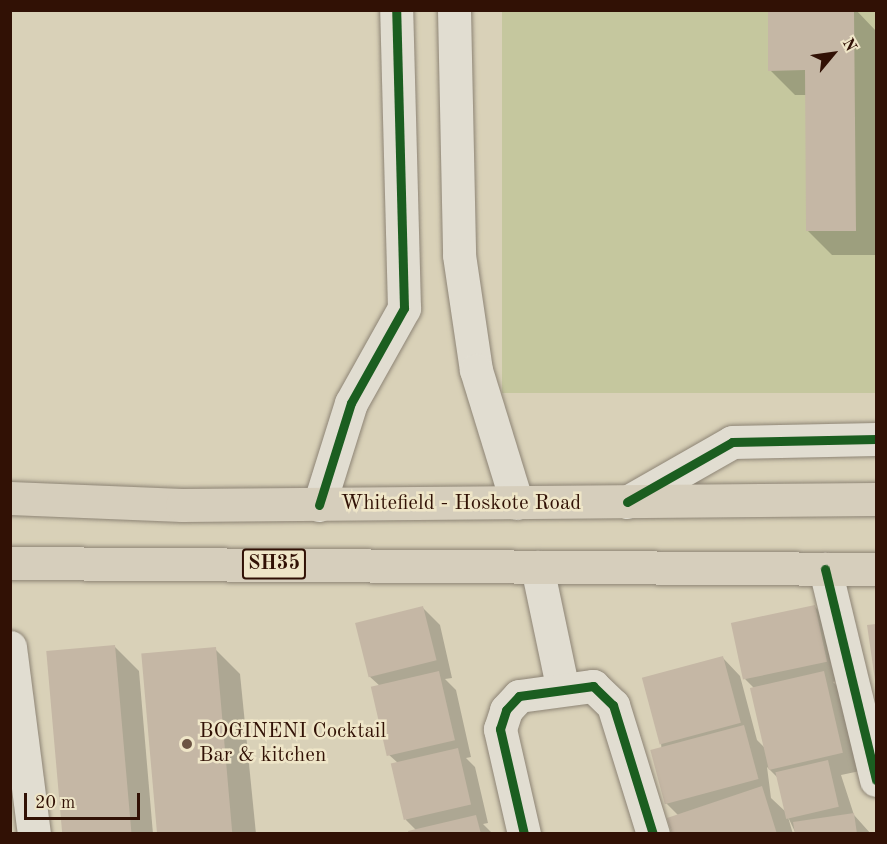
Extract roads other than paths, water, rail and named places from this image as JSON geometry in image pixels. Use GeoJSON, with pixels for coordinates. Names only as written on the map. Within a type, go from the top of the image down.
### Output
{"type":"FeatureCollection","features":[{"type":"Feature","properties":{"kind":"main road","name":"Whitefield - Hoskote Road"},"geometry":{"type":"LineString","coordinates":[[10,498],[320,505],[876,499]]}},
{"type":"Feature","properties":{"kind":"main road","name":"SH35"},"geometry":{"type":"LineString","coordinates":[[10,563],[876,569]]}},
{"type":"Feature","properties":{"kind":"street"},"geometry":{"type":"LineString","coordinates":[[320,505],[351,403],[404,308],[396,10]]}},
{"type":"Feature","properties":{"kind":"street"},"geometry":{"type":"LineString","coordinates":[[454,10],[459,255],[476,370],[517,503]]}},
{"type":"Feature","properties":{"kind":"street"},"geometry":{"type":"LineString","coordinates":[[627,502],[732,442],[876,439]]}},
{"type":"Feature","properties":{"kind":"street"},"geometry":{"type":"LineString","coordinates":[[537,567],[562,686]]}},
{"type":"Feature","properties":{"kind":"street"},"geometry":{"type":"LineString","coordinates":[[825,569],[876,780]]}},
{"type":"Feature","properties":{"kind":"street"},"geometry":{"type":"LineString","coordinates":[[10,647],[34,834]]}},
{"type":"Feature","properties":{"kind":"street"},"geometry":{"type":"LineString","coordinates":[[524,834],[500,729],[506,710],[519,696],[562,686],[593,686],[605,693],[653,834]]}},
{"type":"Feature","properties":{"kind":"place","name":"BOGINENI Cocktail Bar & kitchen"},"geometry":{"type":"Point","coordinates":[187,744]}}]}
